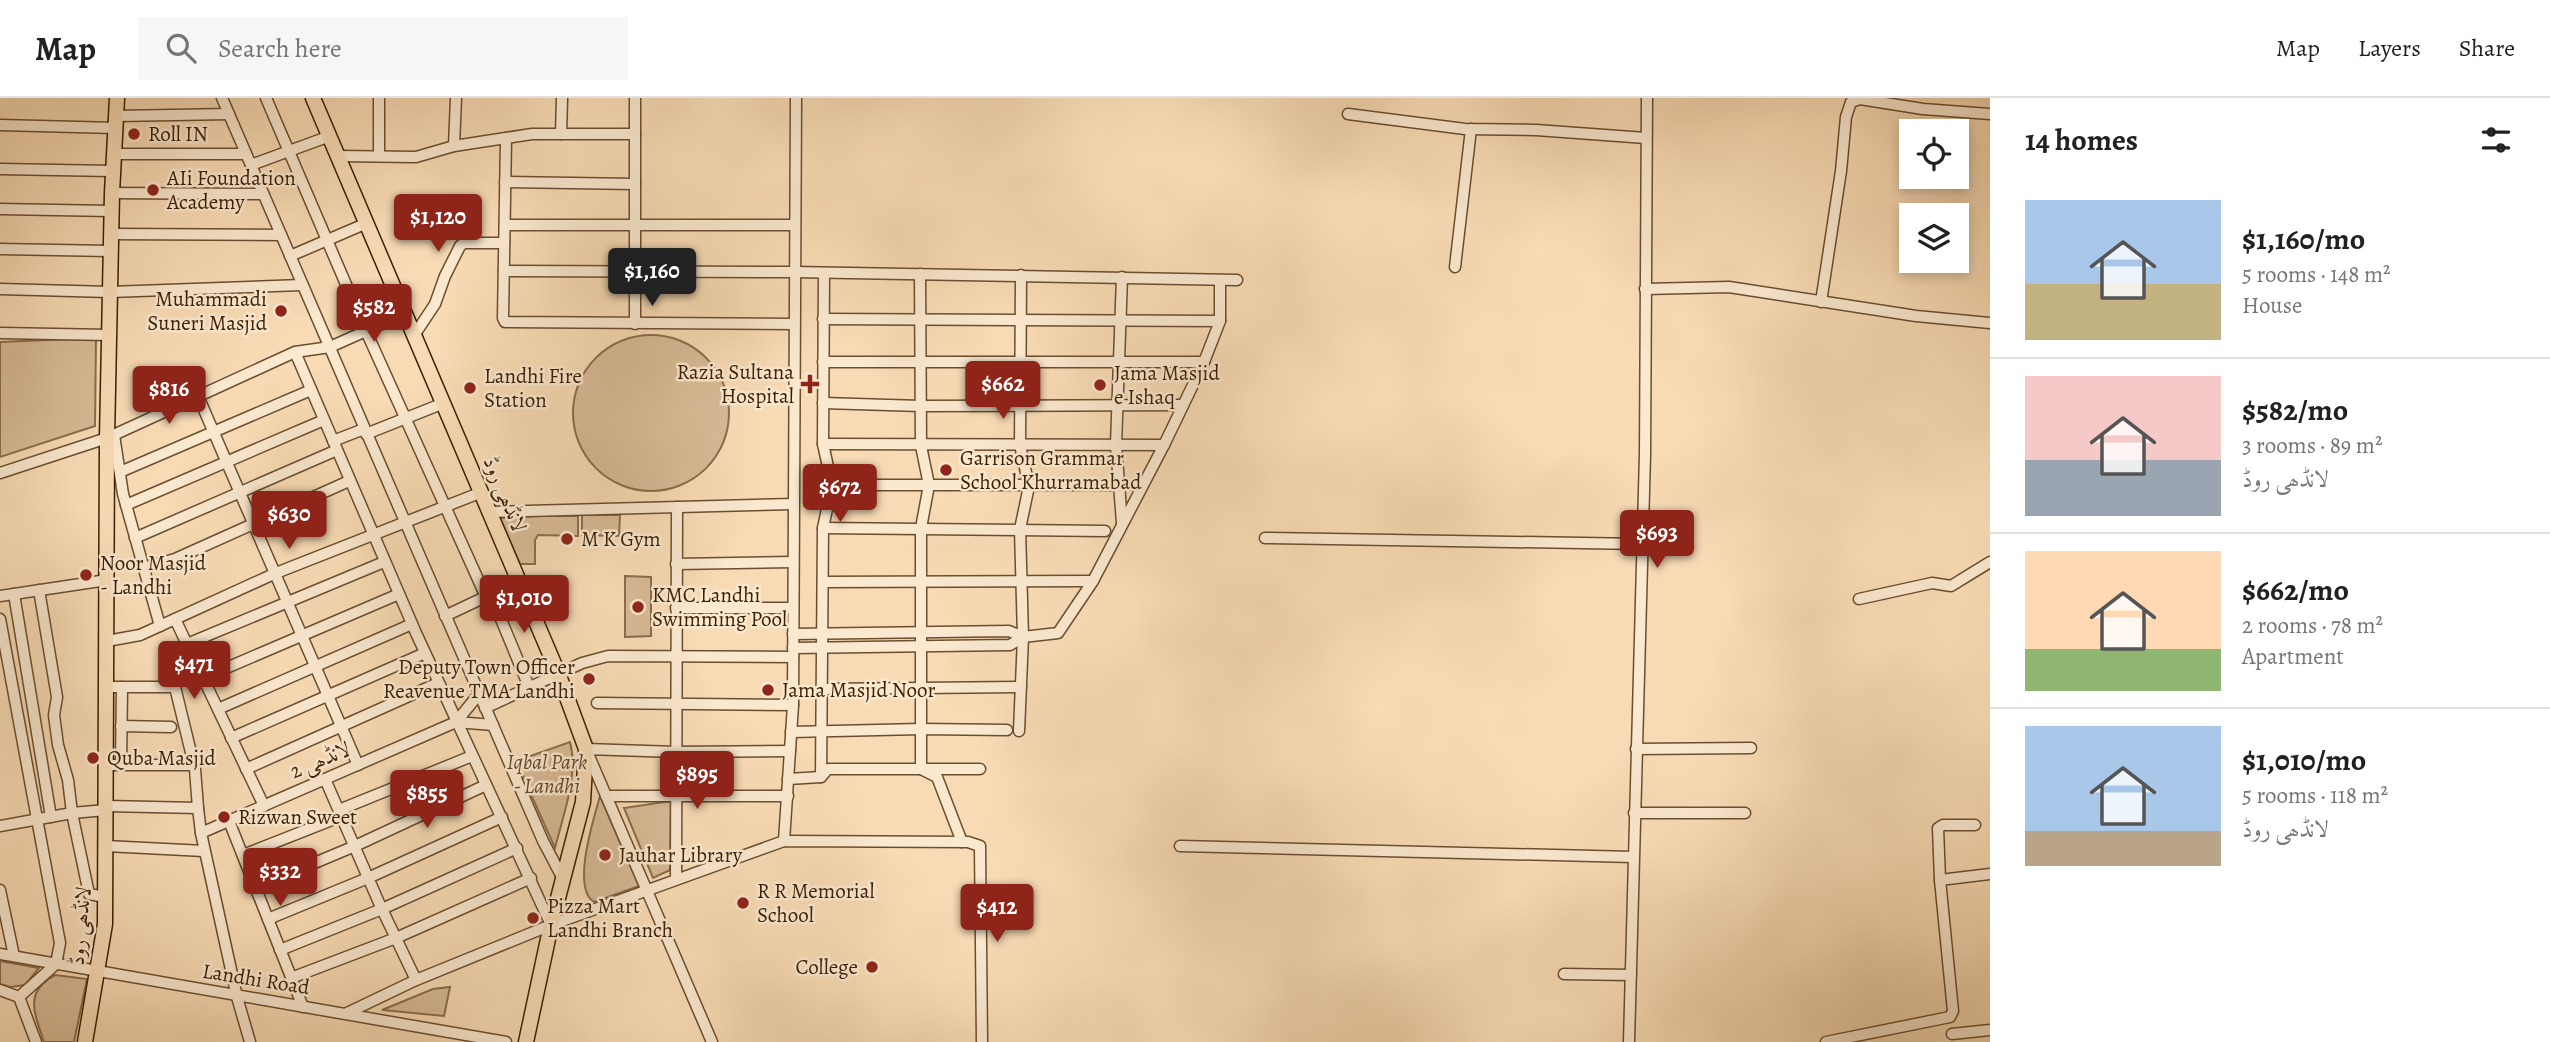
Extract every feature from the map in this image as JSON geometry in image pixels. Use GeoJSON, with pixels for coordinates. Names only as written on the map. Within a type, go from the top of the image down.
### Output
{"type":"FeatureCollection","features":[{"type":"Feature","properties":{"kind":"main road","name":"لانڈھی روڈ"},"geometry":{"type":"LineString","coordinates":[[85,1042],[104,924],[106,808],[113,765],[106,687],[109,335],[117,98]]}},
{"type":"Feature","properties":{"kind":"main road","name":"لانڈھی روڈ"},"geometry":{"type":"LineString","coordinates":[[313,98],[558,673],[586,749],[583,802],[551,925],[526,1042]]}},
{"type":"Feature","properties":{"kind":"street"},"geometry":{"type":"LineString","coordinates":[[222,98],[543,841],[563,878]]}},
{"type":"Feature","properties":{"kind":"street"},"geometry":{"type":"LineString","coordinates":[[266,98],[366,331],[529,687]]}},
{"type":"Feature","properties":{"kind":"street"},"geometry":{"type":"LineString","coordinates":[[379,98],[379,156]]}},
{"type":"Feature","properties":{"kind":"street"},"geometry":{"type":"LineString","coordinates":[[454,146],[456,98]]}},
{"type":"Feature","properties":{"kind":"street"},"geometry":{"type":"LineString","coordinates":[[561,134],[562,98]]}},
{"type":"Feature","properties":{"kind":"street"},"geometry":{"type":"LineString","coordinates":[[635,98],[635,324]]}},
{"type":"Feature","properties":{"kind":"street"},"geometry":{"type":"LineString","coordinates":[[784,841],[793,705],[796,98]]}},
{"type":"Feature","properties":{"kind":"street"},"geometry":{"type":"LineString","coordinates":[[1629,1042],[1642,544],[1647,98]]}},
{"type":"Feature","properties":{"kind":"street"},"geometry":{"type":"LineString","coordinates":[[1821,302],[1841,171],[1846,117],[1854,99],[1923,109],[1990,114]]}},
{"type":"Feature","properties":{"kind":"street"},"geometry":{"type":"LineString","coordinates":[[0,125],[116,122],[229,114]]}},
{"type":"Feature","properties":{"kind":"street"},"geometry":{"type":"LineString","coordinates":[[1348,114],[1412,124],[1471,129],[1536,130],[1646,138]]}},
{"type":"Feature","properties":{"kind":"street"},"geometry":{"type":"LineString","coordinates":[[1455,267],[1471,129]]}},
{"type":"Feature","properties":{"kind":"street"},"geometry":{"type":"LineString","coordinates":[[338,156],[416,157],[454,146],[506,138],[561,134],[635,134]]}},
{"type":"Feature","properties":{"kind":"street"},"geometry":{"type":"LineString","coordinates":[[251,165],[330,136]]}},
{"type":"Feature","properties":{"kind":"street"},"geometry":{"type":"LineString","coordinates":[[506,138],[505,322],[794,324]]}},
{"type":"Feature","properties":{"kind":"street"},"geometry":{"type":"LineString","coordinates":[[114,154],[246,154]]}},
{"type":"Feature","properties":{"kind":"street"},"geometry":{"type":"LineString","coordinates":[[0,169],[113,171]]}},
{"type":"Feature","properties":{"kind":"street"},"geometry":{"type":"LineString","coordinates":[[505,181],[635,184]]}},
{"type":"Feature","properties":{"kind":"street"},"geometry":{"type":"LineString","coordinates":[[112,193],[263,194]]}},
{"type":"Feature","properties":{"kind":"street"},"geometry":{"type":"LineString","coordinates":[[0,209],[112,211]]}},
{"type":"Feature","properties":{"kind":"street"},"geometry":{"type":"LineString","coordinates":[[290,256],[367,223]]}},
{"type":"Feature","properties":{"kind":"street"},"geometry":{"type":"LineString","coordinates":[[505,225],[795,225]]}},
{"type":"Feature","properties":{"kind":"street"},"geometry":{"type":"LineString","coordinates":[[111,234],[281,235]]}},
{"type":"Feature","properties":{"kind":"street"},"geometry":{"type":"LineString","coordinates":[[415,334],[435,304],[460,246],[464,243],[504,243]]}},
{"type":"Feature","properties":{"kind":"street"},"geometry":{"type":"LineString","coordinates":[[0,249],[111,251]]}},
{"type":"Feature","properties":{"kind":"street"},"geometry":{"type":"LineString","coordinates":[[504,271],[794,272],[1237,280]]}},
{"type":"Feature","properties":{"kind":"street"},"geometry":{"type":"LineString","coordinates":[[821,777],[823,528],[832,485],[823,444],[824,273]]}},
{"type":"Feature","properties":{"kind":"street"},"geometry":{"type":"LineString","coordinates":[[920,274],[921,446],[929,485],[921,528],[921,769]]}},
{"type":"Feature","properties":{"kind":"street"},"geometry":{"type":"LineString","coordinates":[[1019,731],[1023,637],[1020,528],[1029,486],[1020,446],[1021,275]]}},
{"type":"Feature","properties":{"kind":"street"},"geometry":{"type":"LineString","coordinates":[[1122,277],[1116,445],[1122,524]]}},
{"type":"Feature","properties":{"kind":"street"},"geometry":{"type":"LineString","coordinates":[[485,708],[558,673],[608,656],[676,657],[793,653],[824,648],[1010,645],[1023,637],[1058,633],[1093,581],[1204,362],[1220,321],[1220,279]]}},
{"type":"Feature","properties":{"kind":"street"},"geometry":{"type":"LineString","coordinates":[[0,289],[110,292],[302,285]]}},
{"type":"Feature","properties":{"kind":"street"},"geometry":{"type":"LineString","coordinates":[[1645,289],[1729,287],[1916,316],[1990,323]]}},
{"type":"Feature","properties":{"kind":"street"},"geometry":{"type":"LineString","coordinates":[[0,473],[110,436],[295,352],[330,347],[406,313]]}},
{"type":"Feature","properties":{"kind":"street"},"geometry":{"type":"LineString","coordinates":[[823,319],[1220,321]]}},
{"type":"Feature","properties":{"kind":"street"},"geometry":{"type":"LineString","coordinates":[[0,333],[109,335]]}},
{"type":"Feature","properties":{"kind":"street"},"geometry":{"type":"LineString","coordinates":[[295,352],[412,625],[551,925]]}},
{"type":"Feature","properties":{"kind":"street"},"geometry":{"type":"LineString","coordinates":[[823,362],[1204,362]]}},
{"type":"Feature","properties":{"kind":"street"},"geometry":{"type":"LineString","coordinates":[[120,472],[311,390]]}},
{"type":"Feature","properties":{"kind":"street"},"geometry":{"type":"LineString","coordinates":[[198,396],[358,765]]}},
{"type":"Feature","properties":{"kind":"street"},"geometry":{"type":"LineString","coordinates":[[135,538],[240,492],[365,431],[444,403]]}},
{"type":"Feature","properties":{"kind":"street"},"geometry":{"type":"LineString","coordinates":[[823,403],[921,406],[1183,405]]}},
{"type":"Feature","properties":{"kind":"street"},"geometry":{"type":"LineString","coordinates":[[125,505],[324,420]]}},
{"type":"Feature","properties":{"kind":"street"},"geometry":{"type":"LineString","coordinates":[[110,436],[120,472],[125,505],[160,626]]}},
{"type":"Feature","properties":{"kind":"street"},"geometry":{"type":"LineString","coordinates":[[823,444],[1164,445]]}},
{"type":"Feature","properties":{"kind":"street"},"geometry":{"type":"LineString","coordinates":[[144,568],[176,559],[349,481]]}},
{"type":"Feature","properties":{"kind":"street"},"geometry":{"type":"LineString","coordinates":[[832,485],[1120,485]]}},
{"type":"Feature","properties":{"kind":"street"},"geometry":{"type":"LineString","coordinates":[[107,640],[140,635],[276,573],[482,492]]}},
{"type":"Feature","properties":{"kind":"street"},"geometry":{"type":"LineString","coordinates":[[490,512],[793,504]]}},
{"type":"Feature","properties":{"kind":"street"},"geometry":{"type":"LineString","coordinates":[[676,879],[677,507]]}},
{"type":"Feature","properties":{"kind":"street"},"geometry":{"type":"LineString","coordinates":[[823,528],[1105,531]]}},
{"type":"Feature","properties":{"kind":"street"},"geometry":{"type":"LineString","coordinates":[[1265,538],[1642,544]]}},
{"type":"Feature","properties":{"kind":"street"},"geometry":{"type":"LineString","coordinates":[[187,644],[384,562]]}},
{"type":"Feature","properties":{"kind":"street"},"geometry":{"type":"LineString","coordinates":[[677,565],[793,562]]}},
{"type":"Feature","properties":{"kind":"street"},"geometry":{"type":"LineString","coordinates":[[1859,599],[1932,583],[1951,586],[1990,562]]}},
{"type":"Feature","properties":{"kind":"street"},"geometry":{"type":"LineString","coordinates":[[0,596],[107,580]]}},
{"type":"Feature","properties":{"kind":"street"},"geometry":{"type":"LineString","coordinates":[[824,582],[1093,581]]}},
{"type":"Feature","properties":{"kind":"street"},"geometry":{"type":"LineString","coordinates":[[445,616],[519,582]]}},
{"type":"Feature","properties":{"kind":"street"},"geometry":{"type":"LineString","coordinates":[[39,590],[57,697],[54,715],[58,745],[68,780],[89,894],[105,897]]}},
{"type":"Feature","properties":{"kind":"street"},"geometry":{"type":"LineString","coordinates":[[14,594],[51,817]]}},
{"type":"Feature","properties":{"kind":"street"},"geometry":{"type":"LineString","coordinates":[[203,678],[399,594]]}},
{"type":"Feature","properties":{"kind":"street"},"geometry":{"type":"LineString","coordinates":[[676,608],[793,608]]}},
{"type":"Feature","properties":{"kind":"street"},"geometry":{"type":"LineString","coordinates":[[0,619],[60,943],[56,964],[19,997]]}},
{"type":"Feature","properties":{"kind":"street"},"geometry":{"type":"LineString","coordinates":[[175,619],[264,806]]}},
{"type":"Feature","properties":{"kind":"street"},"geometry":{"type":"LineString","coordinates":[[218,709],[412,625]]}},
{"type":"Feature","properties":{"kind":"street"},"geometry":{"type":"LineString","coordinates":[[793,634],[1009,631],[1023,637]]}},
{"type":"Feature","properties":{"kind":"street"},"geometry":{"type":"LineString","coordinates":[[231,738],[425,653]]}},
{"type":"Feature","properties":{"kind":"street"},"geometry":{"type":"LineString","coordinates":[[246,769],[438,683]]}},
{"type":"Feature","properties":{"kind":"street"},"geometry":{"type":"LineString","coordinates":[[106,687],[174,687],[194,765],[204,851],[237,997],[250,1042]]}},
{"type":"Feature","properties":{"kind":"street"},"geometry":{"type":"LineString","coordinates":[[122,687],[121,726],[113,765],[194,765]]}},
{"type":"Feature","properties":{"kind":"street"},"geometry":{"type":"LineString","coordinates":[[823,688],[921,690],[1021,687]]}},
{"type":"Feature","properties":{"kind":"street"},"geometry":{"type":"LineString","coordinates":[[456,722],[479,694]]}},
{"type":"Feature","properties":{"kind":"street"},"geometry":{"type":"LineString","coordinates":[[597,703],[793,705]]}},
{"type":"Feature","properties":{"kind":"street"},"geometry":{"type":"LineString","coordinates":[[456,722],[493,725]]}},
{"type":"Feature","properties":{"kind":"street","name":"لانڈھی 2"},"geometry":{"type":"LineString","coordinates":[[201,833],[456,722]]}},
{"type":"Feature","properties":{"kind":"street"},"geometry":{"type":"LineString","coordinates":[[121,726],[171,727]]}},
{"type":"Feature","properties":{"kind":"street"},"geometry":{"type":"LineString","coordinates":[[791,732],[1007,730]]}},
{"type":"Feature","properties":{"kind":"street"},"geometry":{"type":"LineString","coordinates":[[1636,749],[1751,748]]}},
{"type":"Feature","properties":{"kind":"street"},"geometry":{"type":"LineString","coordinates":[[712,1042],[586,749],[676,752],[790,751]]}},
{"type":"Feature","properties":{"kind":"street"},"geometry":{"type":"LineString","coordinates":[[243,855],[472,756]]}},
{"type":"Feature","properties":{"kind":"street"},"geometry":{"type":"LineString","coordinates":[[788,779],[821,777],[828,769],[980,769]]}},
{"type":"Feature","properties":{"kind":"street"},"geometry":{"type":"LineString","coordinates":[[921,769],[937,777],[962,842]]}},
{"type":"Feature","properties":{"kind":"street"},"geometry":{"type":"LineString","coordinates":[[325,779],[416,980]]}},
{"type":"Feature","properties":{"kind":"street"},"geometry":{"type":"LineString","coordinates":[[255,888],[355,846],[486,785]]}},
{"type":"Feature","properties":{"kind":"street"},"geometry":{"type":"LineString","coordinates":[[606,796],[788,796]]}},
{"type":"Feature","properties":{"kind":"street"},"geometry":{"type":"LineString","coordinates":[[0,826],[106,808],[198,807]]}},
{"type":"Feature","properties":{"kind":"street"},"geometry":{"type":"LineString","coordinates":[[1634,813],[1745,813]]}},
{"type":"Feature","properties":{"kind":"street"},"geometry":{"type":"LineString","coordinates":[[268,919],[368,878],[502,817]]}},
{"type":"Feature","properties":{"kind":"street"},"geometry":{"type":"LineString","coordinates":[[229,821],[303,1007]]}},
{"type":"Feature","properties":{"kind":"street"},"geometry":{"type":"LineString","coordinates":[[1975,825],[1943,825],[1938,828],[1940,880],[1953,1011],[1950,1017],[1953,1038],[1990,1030]]}},
{"type":"Feature","properties":{"kind":"street"},"geometry":{"type":"LineString","coordinates":[[347,1013],[416,980],[551,925],[784,841],[962,842],[980,846],[982,1042]]}},
{"type":"Feature","properties":{"kind":"street"},"geometry":{"type":"LineString","coordinates":[[106,846],[204,851]]}},
{"type":"Feature","properties":{"kind":"street"},"geometry":{"type":"LineString","coordinates":[[1180,846],[1633,857]]}},
{"type":"Feature","properties":{"kind":"street"},"geometry":{"type":"LineString","coordinates":[[280,950],[382,909],[516,848]]}},
{"type":"Feature","properties":{"kind":"street"},"geometry":{"type":"LineString","coordinates":[[1940,880],[1990,874]]}},
{"type":"Feature","properties":{"kind":"street"},"geometry":{"type":"LineString","coordinates":[[291,978],[396,938],[531,878]]}},
{"type":"Feature","properties":{"kind":"street"},"geometry":{"type":"LineString","coordinates":[[0,890],[14,956]]}},
{"type":"Feature","properties":{"kind":"street","name":"Landhi Road"},"geometry":{"type":"LineString","coordinates":[[0,954],[506,1042]]}},
{"type":"Feature","properties":{"kind":"street"},"geometry":{"type":"LineString","coordinates":[[1564,974],[1630,975]]}},
{"type":"Feature","properties":{"kind":"street"},"geometry":{"type":"LineString","coordinates":[[0,990],[19,997],[36,1042]]}},
{"type":"Feature","properties":{"kind":"street"},"geometry":{"type":"LineString","coordinates":[[1826,1042],[1950,1017]]}},
{"type":"Feature","properties":{"kind":"green space"},"geometry":{"type":"Polygon","coordinates":[[[651,335],[681,341],[706,358],[723,383],[729,413],[723,443],[706,468],[681,485],[651,491],[621,485],[596,468],[579,443],[573,413],[579,383],[596,358],[621,341],[651,335]]]}},
{"type":"Feature","properties":{"kind":"green space"},"geometry":{"type":"Polygon","coordinates":[[[96,338],[95,426],[0,457],[0,342],[96,338]]]}},
{"type":"Feature","properties":{"kind":"green space"},"geometry":{"type":"Polygon","coordinates":[[[582,515],[620,515],[619,536],[582,535],[582,515]]]}},
{"type":"Feature","properties":{"kind":"green space"},"geometry":{"type":"Polygon","coordinates":[[[578,516],[578,536],[538,535],[535,540],[535,564],[520,564],[500,518],[578,516]]]}},
{"type":"Feature","properties":{"kind":"green space","name":"KMC Landhi Swimming Pool"},"geometry":{"type":"Polygon","coordinates":[[[625,576],[651,577],[651,636],[625,637],[625,576]]]}},
{"type":"Feature","properties":{"kind":"green space","name":"Iqbal Park - Landhi"},"geometry":{"type":"Polygon","coordinates":[[[570,742],[573,768],[566,809],[555,848],[516,761],[570,742]]]}},
{"type":"Feature","properties":{"kind":"green space"},"geometry":{"type":"Polygon","coordinates":[[[600,796],[639,886],[594,902],[587,894],[584,868],[600,796]]]}},
{"type":"Feature","properties":{"kind":"green space"},"geometry":{"type":"Polygon","coordinates":[[[671,801],[670,870],[653,878],[624,808],[671,801]]]}},
{"type":"Feature","properties":{"kind":"green space"},"geometry":{"type":"Polygon","coordinates":[[[0,961],[39,968],[25,985],[10,987],[0,984],[0,961]]]}},
{"type":"Feature","properties":{"kind":"green space"},"geometry":{"type":"Polygon","coordinates":[[[55,975],[87,979],[74,1042],[44,1042],[37,1022],[35,996],[45,982],[55,975]]]}},
{"type":"Feature","properties":{"kind":"green space"},"geometry":{"type":"Polygon","coordinates":[[[450,987],[444,1016],[382,1010],[433,989],[450,987]]]}},
{"type":"Feature","properties":{"kind":"place","name":"Roll IN"},"geometry":{"type":"Point","coordinates":[134,134]}},
{"type":"Feature","properties":{"kind":"place","name":"AIi Foundation Academy"},"geometry":{"type":"Point","coordinates":[153,190]}},
{"type":"Feature","properties":{"kind":"place","name":"Muhammadi Suneri Masjid"},"geometry":{"type":"Point","coordinates":[281,311]}},
{"type":"Feature","properties":{"kind":"place","name":"Razia Sultana Hospital"},"geometry":{"type":"Point","coordinates":[810,384]}},
{"type":"Feature","properties":{"kind":"place","name":"Jama Masjid e Ishaq"},"geometry":{"type":"Point","coordinates":[1100,385]}},
{"type":"Feature","properties":{"kind":"place","name":"Landhi Fire Station"},"geometry":{"type":"Point","coordinates":[470,388]}},
{"type":"Feature","properties":{"kind":"place","name":"Garrison Grammar School Khurramabad"},"geometry":{"type":"Point","coordinates":[946,470]}},
{"type":"Feature","properties":{"kind":"place","name":"M K Gym"},"geometry":{"type":"Point","coordinates":[567,539]}},
{"type":"Feature","properties":{"kind":"place","name":"Noor Masjid - Landhi"},"geometry":{"type":"Point","coordinates":[86,575]}},
{"type":"Feature","properties":{"kind":"place","name":"KMC Landhi Swimming Pool"},"geometry":{"type":"Point","coordinates":[638,607]}},
{"type":"Feature","properties":{"kind":"place","name":"Deputy Town Officer Reavenue TMA Landhi"},"geometry":{"type":"Point","coordinates":[589,679]}},
{"type":"Feature","properties":{"kind":"place","name":"Jama Masjid Noor"},"geometry":{"type":"Point","coordinates":[768,690]}},
{"type":"Feature","properties":{"kind":"place","name":"Quba Masjid"},"geometry":{"type":"Point","coordinates":[93,758]}},
{"type":"Feature","properties":{"kind":"place","name":"Rizwan Sweet"},"geometry":{"type":"Point","coordinates":[224,817]}},
{"type":"Feature","properties":{"kind":"place","name":"Jauhar Library"},"geometry":{"type":"Point","coordinates":[605,855]}},
{"type":"Feature","properties":{"kind":"place","name":"R R Memorial School"},"geometry":{"type":"Point","coordinates":[743,903]}},
{"type":"Feature","properties":{"kind":"place","name":"Pizza Mart Landhi Branch"},"geometry":{"type":"Point","coordinates":[533,918]}},
{"type":"Feature","properties":{"kind":"place","name":"College"},"geometry":{"type":"Point","coordinates":[872,967]}}]}
